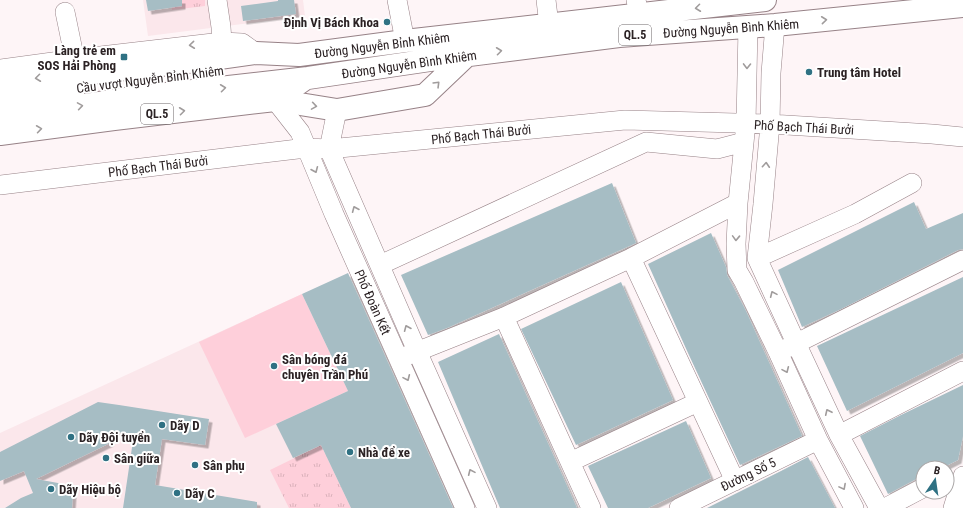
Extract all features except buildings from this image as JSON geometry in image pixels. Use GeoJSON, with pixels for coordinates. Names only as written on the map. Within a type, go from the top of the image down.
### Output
{"type":"FeatureCollection","features":[{"type":"Feature","properties":{"kind":"highway","name":"Đường Nguyễn Bỉnh Khiêm"},"geometry":{"type":"LineString","coordinates":[[0,83],[76,66],[205,60],[256,53],[299,56],[405,41],[549,25],[637,7],[764,0]]}},
{"type":"Feature","properties":{"kind":"highway","name":"Đường Nguyễn Bình Khiêm"},"geometry":{"type":"LineString","coordinates":[[308,78],[430,60],[619,36],[775,25],[963,6]]}},
{"type":"Feature","properties":{"kind":"highway","name":"Cầu vượt Nguyễn Bỉnh Khiêm"},"geometry":{"type":"LineString","coordinates":[[0,100],[126,81],[231,69],[299,56]]}},
{"type":"Feature","properties":{"kind":"highway"},"geometry":{"type":"LineString","coordinates":[[275,100],[337,110],[425,96],[466,56]]}},
{"type":"Feature","properties":{"kind":"highway","name":"Đường Nguyễn Bỉnh Khiêm"},"geometry":{"type":"LineString","coordinates":[[0,134],[114,118],[275,100],[308,78]]}},
{"type":"Feature","properties":{"kind":"highway","name":"Cầu vượt Nguyễn Bỉnh Khiêm"},"geometry":{"type":"LineString","coordinates":[[0,118],[131,98],[308,78]]}},
{"type":"Feature","properties":{"kind":"street"},"geometry":{"type":"LineString","coordinates":[[216,0],[222,42]]}},
{"type":"Feature","properties":{"kind":"street"},"geometry":{"type":"LineString","coordinates":[[397,0],[405,41]]}},
{"type":"Feature","properties":{"kind":"street"},"geometry":{"type":"LineString","coordinates":[[546,0],[549,25]]}},
{"type":"Feature","properties":{"kind":"street"},"geometry":{"type":"LineString","coordinates":[[65,12],[76,66]]}},
{"type":"Feature","properties":{"kind":"street"},"geometry":{"type":"LineString","coordinates":[[775,25],[764,204],[757,258],[839,434],[879,508]]}},
{"type":"Feature","properties":{"kind":"street"},"geometry":{"type":"LineString","coordinates":[[748,27],[746,123],[738,203],[736,244],[737,270],[778,352],[818,440],[854,508]]}},
{"type":"Feature","properties":{"kind":"street"},"geometry":{"type":"LineString","coordinates":[[0,69],[76,66],[222,42],[242,43],[256,53]]}},
{"type":"Feature","properties":{"kind":"street","name":"Phố Đoàn Kết"},"geometry":{"type":"LineString","coordinates":[[275,100],[300,132],[465,508]]}},
{"type":"Feature","properties":{"kind":"street"},"geometry":{"type":"LineString","coordinates":[[329,149],[337,110]]}},
{"type":"Feature","properties":{"kind":"street","name":"Phố Bạch Thái Bưởi"},"geometry":{"type":"LineString","coordinates":[[0,185],[306,148],[329,149],[626,120],[770,124],[963,136]]}},
{"type":"Feature","properties":{"kind":"street"},"geometry":{"type":"LineString","coordinates":[[380,265],[646,142],[717,149],[744,142]]}},
{"type":"Feature","properties":{"kind":"street","name":"Phố Đoàn Kết"},"geometry":{"type":"LineString","coordinates":[[329,149],[487,508]]}},
{"type":"Feature","properties":{"kind":"street"},"geometry":{"type":"LineString","coordinates":[[757,258],[855,214],[912,183]]}},
{"type":"Feature","properties":{"kind":"street"},"geometry":{"type":"LineString","coordinates":[[399,359],[504,317],[631,258],[738,203]]}},
{"type":"Feature","properties":{"kind":"street"},"geometry":{"type":"LineString","coordinates":[[631,258],[735,480]]}},
{"type":"Feature","properties":{"kind":"street"},"geometry":{"type":"LineString","coordinates":[[778,352],[963,260]]}},
{"type":"Feature","properties":{"kind":"street"},"geometry":{"type":"LineString","coordinates":[[504,317],[592,508]]}},
{"type":"Feature","properties":{"kind":"street"},"geometry":{"type":"LineString","coordinates":[[839,434],[963,371]]}},
{"type":"Feature","properties":{"kind":"street"},"geometry":{"type":"LineString","coordinates":[[570,462],[698,402]]}},
{"type":"Feature","properties":{"kind":"street","name":"Đường Số 5"},"geometry":{"type":"LineString","coordinates":[[679,508],[818,440]]}},
{"type":"Feature","properties":{"kind":"street"},"geometry":{"type":"LineString","coordinates":[[953,508],[963,476]]}},
{"type":"Feature","properties":{"kind":"street"},"geometry":{"type":"LineString","coordinates":[[885,508],[915,492]]}},
{"type":"Feature","properties":{"kind":"shaded area"},"geometry":{"type":"Polygon","coordinates":[[[143,0],[303,0],[305,16],[148,36],[143,0]]]}},
{"type":"Feature","properties":{"kind":"shaded area"},"geometry":{"type":"Polygon","coordinates":[[[302,294],[404,508],[0,508],[0,433],[302,294]]]}},
{"type":"Feature","properties":{"kind":"green space"},"geometry":{"type":"Polygon","coordinates":[[[171,0],[205,0],[205,6],[172,10],[171,0]]]}},
{"type":"Feature","properties":{"kind":"green space","name":"Sân bóng đá chuyên Trần Phú"},"geometry":{"type":"Polygon","coordinates":[[[302,294],[348,391],[245,438],[199,342],[302,294]]]}},
{"type":"Feature","properties":{"kind":"green space"},"geometry":{"type":"Polygon","coordinates":[[[321,445],[351,508],[289,508],[270,470],[321,445]]]}},
{"type":"Feature","properties":{"kind":"place","name":"Định Vị Bách Khoa"},"geometry":{"type":"Point","coordinates":[387,22]}},
{"type":"Feature","properties":{"kind":"place","name":"Làng trẻ em SOS Hải Phòng"},"geometry":{"type":"Point","coordinates":[124,57]}},
{"type":"Feature","properties":{"kind":"place","name":"Trung tâm Hotel"},"geometry":{"type":"Point","coordinates":[809,72]}},
{"type":"Feature","properties":{"kind":"place","name":"Sân bóng đá chuyên Trần Phú"},"geometry":{"type":"Point","coordinates":[274,366]}},
{"type":"Feature","properties":{"kind":"place","name":"Dãy D"},"geometry":{"type":"Point","coordinates":[162,425]}},
{"type":"Feature","properties":{"kind":"place","name":"Dãy Đội tuyển"},"geometry":{"type":"Point","coordinates":[71,437]}},
{"type":"Feature","properties":{"kind":"place","name":"Nhà để xe"},"geometry":{"type":"Point","coordinates":[350,452]}},
{"type":"Feature","properties":{"kind":"place","name":"Sân giữa"},"geometry":{"type":"Point","coordinates":[106,458]}},
{"type":"Feature","properties":{"kind":"place","name":"Sân phụ"},"geometry":{"type":"Point","coordinates":[195,465]}},
{"type":"Feature","properties":{"kind":"place","name":"Dãy Hiệu bộ"},"geometry":{"type":"Point","coordinates":[51,489]}},
{"type":"Feature","properties":{"kind":"place","name":"Dãy C"},"geometry":{"type":"Point","coordinates":[177,493]}}]}
